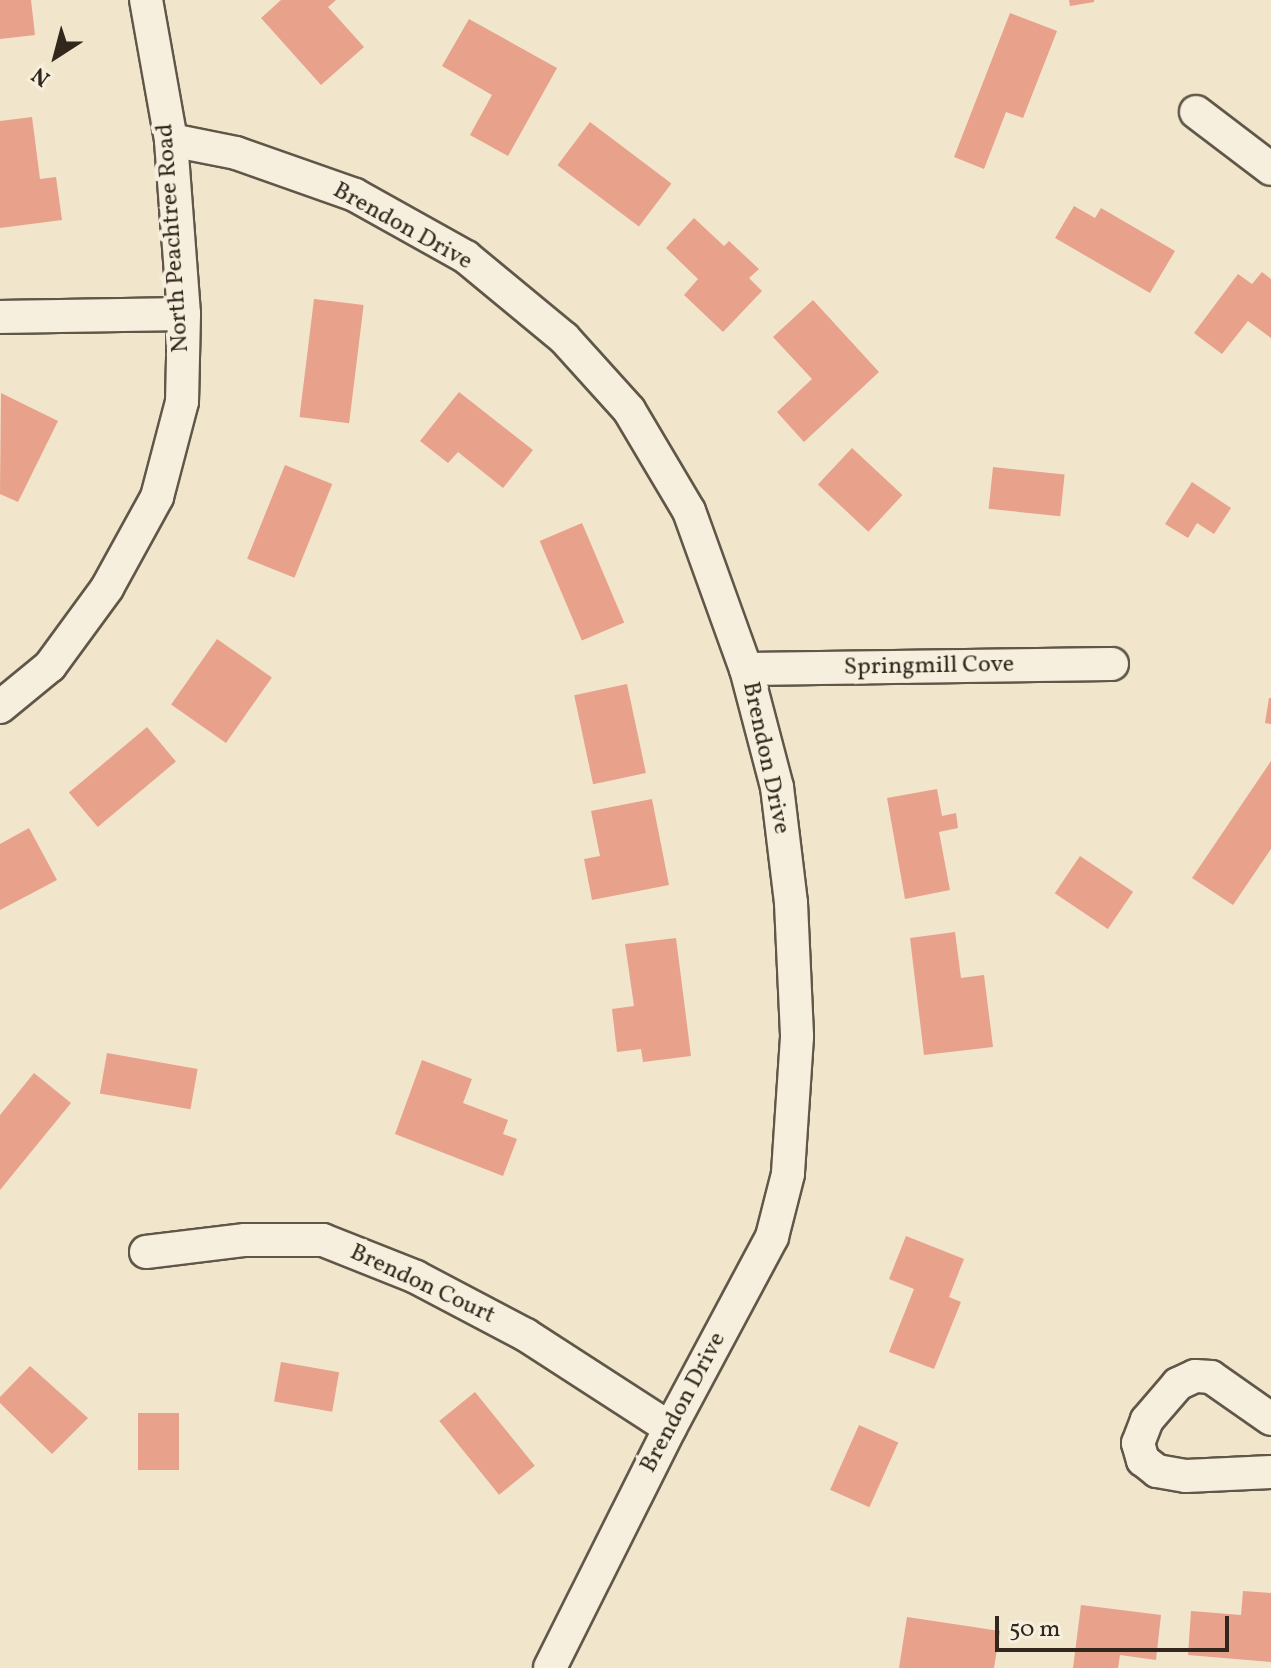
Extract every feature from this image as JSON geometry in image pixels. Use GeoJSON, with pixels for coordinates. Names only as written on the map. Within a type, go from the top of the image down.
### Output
{"type":"FeatureCollection","features":[{"type":"Feature","properties":{"kind":"street","name":"North Peachtree Road"},"geometry":{"type":"LineString","coordinates":[[0,707],[50,666],[107,588],[157,497],[182,402],[184,314],[171,140],[146,0]]}},
{"type":"Feature","properties":{"kind":"street"},"geometry":{"type":"LineString","coordinates":[[1196,112],[1271,169]]}},
{"type":"Feature","properties":{"kind":"street","name":"Brendon Drive"},"geometry":{"type":"LineString","coordinates":[[171,140],[236,153],[355,195],[466,257],[564,338],[629,410],[689,511],[746,669],[777,787],[791,903],[797,1037],[788,1174],[772,1237],[670,1428],[550,1668]]}},
{"type":"Feature","properties":{"kind":"street"},"geometry":{"type":"LineString","coordinates":[[0,317],[184,314]]}},
{"type":"Feature","properties":{"kind":"street","name":"Springmill Cove"},"geometry":{"type":"LineString","coordinates":[[746,669],[1112,664]]}},
{"type":"Feature","properties":{"kind":"street","name":"Brendon Court"},"geometry":{"type":"LineString","coordinates":[[146,1252],[245,1240],[323,1240],[416,1277],[526,1335],[670,1428]]}},
{"type":"Feature","properties":{"kind":"street"},"geometry":{"type":"LineString","coordinates":[[1271,1419],[1211,1377],[1195,1376],[1178,1384],[1147,1420],[1138,1443],[1143,1460],[1157,1471],[1186,1476],[1271,1472]]}},
{"type":"Feature","properties":{"kind":"building"},"geometry":{"type":"Polygon","coordinates":[[[0,0],[31,0],[35,35],[0,39],[0,0]]]}},
{"type":"Feature","properties":{"kind":"building"},"geometry":{"type":"Polygon","coordinates":[[[281,0],[336,0],[328,7],[364,47],[321,85],[261,18],[281,0]]]}},
{"type":"Feature","properties":{"kind":"building"},"geometry":{"type":"Polygon","coordinates":[[[1069,0],[1094,0],[1094,2],[1070,6],[1069,0]]]}},
{"type":"Feature","properties":{"kind":"building"},"geometry":{"type":"Polygon","coordinates":[[[1010,13],[1057,31],[1023,118],[1006,112],[984,169],[954,157],[1010,13]]]}},
{"type":"Feature","properties":{"kind":"building"},"geometry":{"type":"Polygon","coordinates":[[[469,19],[557,68],[508,156],[470,135],[492,95],[442,66],[469,19]]]}},
{"type":"Feature","properties":{"kind":"building"},"geometry":{"type":"Polygon","coordinates":[[[32,117],[40,179],[56,177],[62,220],[0,228],[0,121],[32,117]]]}},
{"type":"Feature","properties":{"kind":"building"},"geometry":{"type":"Polygon","coordinates":[[[590,122],[671,183],[639,227],[558,165],[590,122]]]}},
{"type":"Feature","properties":{"kind":"building"},"geometry":{"type":"Polygon","coordinates":[[[1074,206],[1095,218],[1101,208],[1175,251],[1150,293],[1055,238],[1074,206]]]}},
{"type":"Feature","properties":{"kind":"building"},"geometry":{"type":"Polygon","coordinates":[[[694,218],[724,246],[729,241],[759,269],[749,278],[762,291],[723,332],[684,295],[698,279],[666,248],[694,218]]]}},
{"type":"Feature","properties":{"kind":"building"},"geometry":{"type":"Polygon","coordinates":[[[1262,272],[1271,279],[1271,338],[1248,321],[1222,354],[1194,333],[1238,274],[1252,284],[1262,272]]]}},
{"type":"Feature","properties":{"kind":"building"},"geometry":{"type":"Polygon","coordinates":[[[314,299],[364,305],[349,423],[299,417],[314,299]]]}},
{"type":"Feature","properties":{"kind":"building"},"geometry":{"type":"Polygon","coordinates":[[[813,300],[879,372],[804,442],[777,412],[812,379],[773,337],[813,300]]]}},
{"type":"Feature","properties":{"kind":"building"},"geometry":{"type":"Polygon","coordinates":[[[459,392],[533,450],[503,488],[458,452],[448,463],[420,441],[459,392]]]}},
{"type":"Feature","properties":{"kind":"building"},"geometry":{"type":"Polygon","coordinates":[[[1,393],[58,421],[18,502],[0,494],[1,393]]]}},
{"type":"Feature","properties":{"kind":"building"},"geometry":{"type":"Polygon","coordinates":[[[852,448],[902,495],[868,532],[818,485],[852,448]]]}},
{"type":"Feature","properties":{"kind":"building"},"geometry":{"type":"Polygon","coordinates":[[[285,465],[332,484],[294,578],[247,559],[285,465]]]}},
{"type":"Feature","properties":{"kind":"building"},"geometry":{"type":"Polygon","coordinates":[[[993,467],[1065,475],[1060,516],[989,509],[993,467]]]}},
{"type":"Feature","properties":{"kind":"building"},"geometry":{"type":"Polygon","coordinates":[[[1192,482],[1231,508],[1214,534],[1197,523],[1188,538],[1165,524],[1192,482]]]}},
{"type":"Feature","properties":{"kind":"building"},"geometry":{"type":"Polygon","coordinates":[[[582,523],[624,622],[582,640],[540,541],[582,523]]]}},
{"type":"Feature","properties":{"kind":"building"},"geometry":{"type":"Polygon","coordinates":[[[217,639],[272,677],[226,743],[171,705],[217,639]]]}},
{"type":"Feature","properties":{"kind":"building"},"geometry":{"type":"Polygon","coordinates":[[[627,684],[646,773],[593,784],[574,695],[627,684]]]}},
{"type":"Feature","properties":{"kind":"building"},"geometry":{"type":"Polygon","coordinates":[[[1271,698],[1271,724],[1265,723],[1271,698]]]}},
{"type":"Feature","properties":{"kind":"building"},"geometry":{"type":"Polygon","coordinates":[[[147,727],[176,761],[98,827],[69,793],[147,727]]]}},
{"type":"Feature","properties":{"kind":"building"},"geometry":{"type":"Polygon","coordinates":[[[1271,761],[1271,849],[1233,905],[1192,878],[1271,761]]]}},
{"type":"Feature","properties":{"kind":"building"},"geometry":{"type":"Polygon","coordinates":[[[937,789],[942,816],[956,813],[958,828],[939,832],[950,890],[905,899],[887,798],[937,789]]]}},
{"type":"Feature","properties":{"kind":"building"},"geometry":{"type":"Polygon","coordinates":[[[652,799],[669,885],[592,900],[584,859],[600,856],[591,811],[652,799]]]}},
{"type":"Feature","properties":{"kind":"building"},"geometry":{"type":"Polygon","coordinates":[[[29,828],[57,880],[0,910],[0,844],[29,828]]]}},
{"type":"Feature","properties":{"kind":"building"},"geometry":{"type":"Polygon","coordinates":[[[1080,856],[1133,892],[1108,929],[1055,893],[1080,856]]]}},
{"type":"Feature","properties":{"kind":"building"},"geometry":{"type":"Polygon","coordinates":[[[955,932],[961,978],[984,975],[993,1047],[924,1055],[910,938],[955,932]]]}},
{"type":"Feature","properties":{"kind":"building"},"geometry":{"type":"Polygon","coordinates":[[[676,938],[691,1056],[643,1062],[641,1049],[617,1052],[612,1009],[634,1006],[625,944],[676,938]]]}},
{"type":"Feature","properties":{"kind":"building"},"geometry":{"type":"Polygon","coordinates":[[[107,1053],[198,1069],[190,1109],[100,1093],[107,1053]]]}},
{"type":"Feature","properties":{"kind":"building"},"geometry":{"type":"Polygon","coordinates":[[[422,1060],[472,1079],[463,1103],[508,1120],[503,1134],[517,1139],[503,1176],[395,1134],[422,1060]]]}},
{"type":"Feature","properties":{"kind":"building"},"geometry":{"type":"Polygon","coordinates":[[[34,1073],[71,1103],[0,1190],[0,1115],[34,1073]]]}},
{"type":"Feature","properties":{"kind":"building"},"geometry":{"type":"Polygon","coordinates":[[[906,1236],[964,1259],[949,1297],[961,1302],[934,1369],[889,1352],[914,1289],[889,1279],[906,1236]]]}},
{"type":"Feature","properties":{"kind":"building"},"geometry":{"type":"Polygon","coordinates":[[[281,1362],[339,1372],[332,1412],[274,1401],[281,1362]]]}},
{"type":"Feature","properties":{"kind":"building"},"geometry":{"type":"Polygon","coordinates":[[[30,1366],[88,1418],[52,1454],[0,1403],[0,1397],[30,1366]]]}},
{"type":"Feature","properties":{"kind":"building"},"geometry":{"type":"Polygon","coordinates":[[[475,1392],[535,1466],[499,1495],[439,1421],[475,1392]]]}},
{"type":"Feature","properties":{"kind":"building"},"geometry":{"type":"Polygon","coordinates":[[[138,1413],[179,1413],[179,1470],[138,1470],[138,1413]]]}},
{"type":"Feature","properties":{"kind":"building"},"geometry":{"type":"Polygon","coordinates":[[[859,1425],[898,1442],[869,1507],[830,1490],[859,1425]]]}},
{"type":"Feature","properties":{"kind":"building"},"geometry":{"type":"Polygon","coordinates":[[[1243,1591],[1271,1593],[1271,1662],[1188,1655],[1191,1611],[1241,1615],[1243,1591]]]}},
{"type":"Feature","properties":{"kind":"building"},"geometry":{"type":"Polygon","coordinates":[[[1081,1605],[1161,1615],[1156,1660],[1120,1655],[1118,1668],[1073,1668],[1081,1605]]]}},
{"type":"Feature","properties":{"kind":"building"},"geometry":{"type":"Polygon","coordinates":[[[907,1617],[1000,1631],[994,1668],[899,1668],[907,1617]]]}}]}
